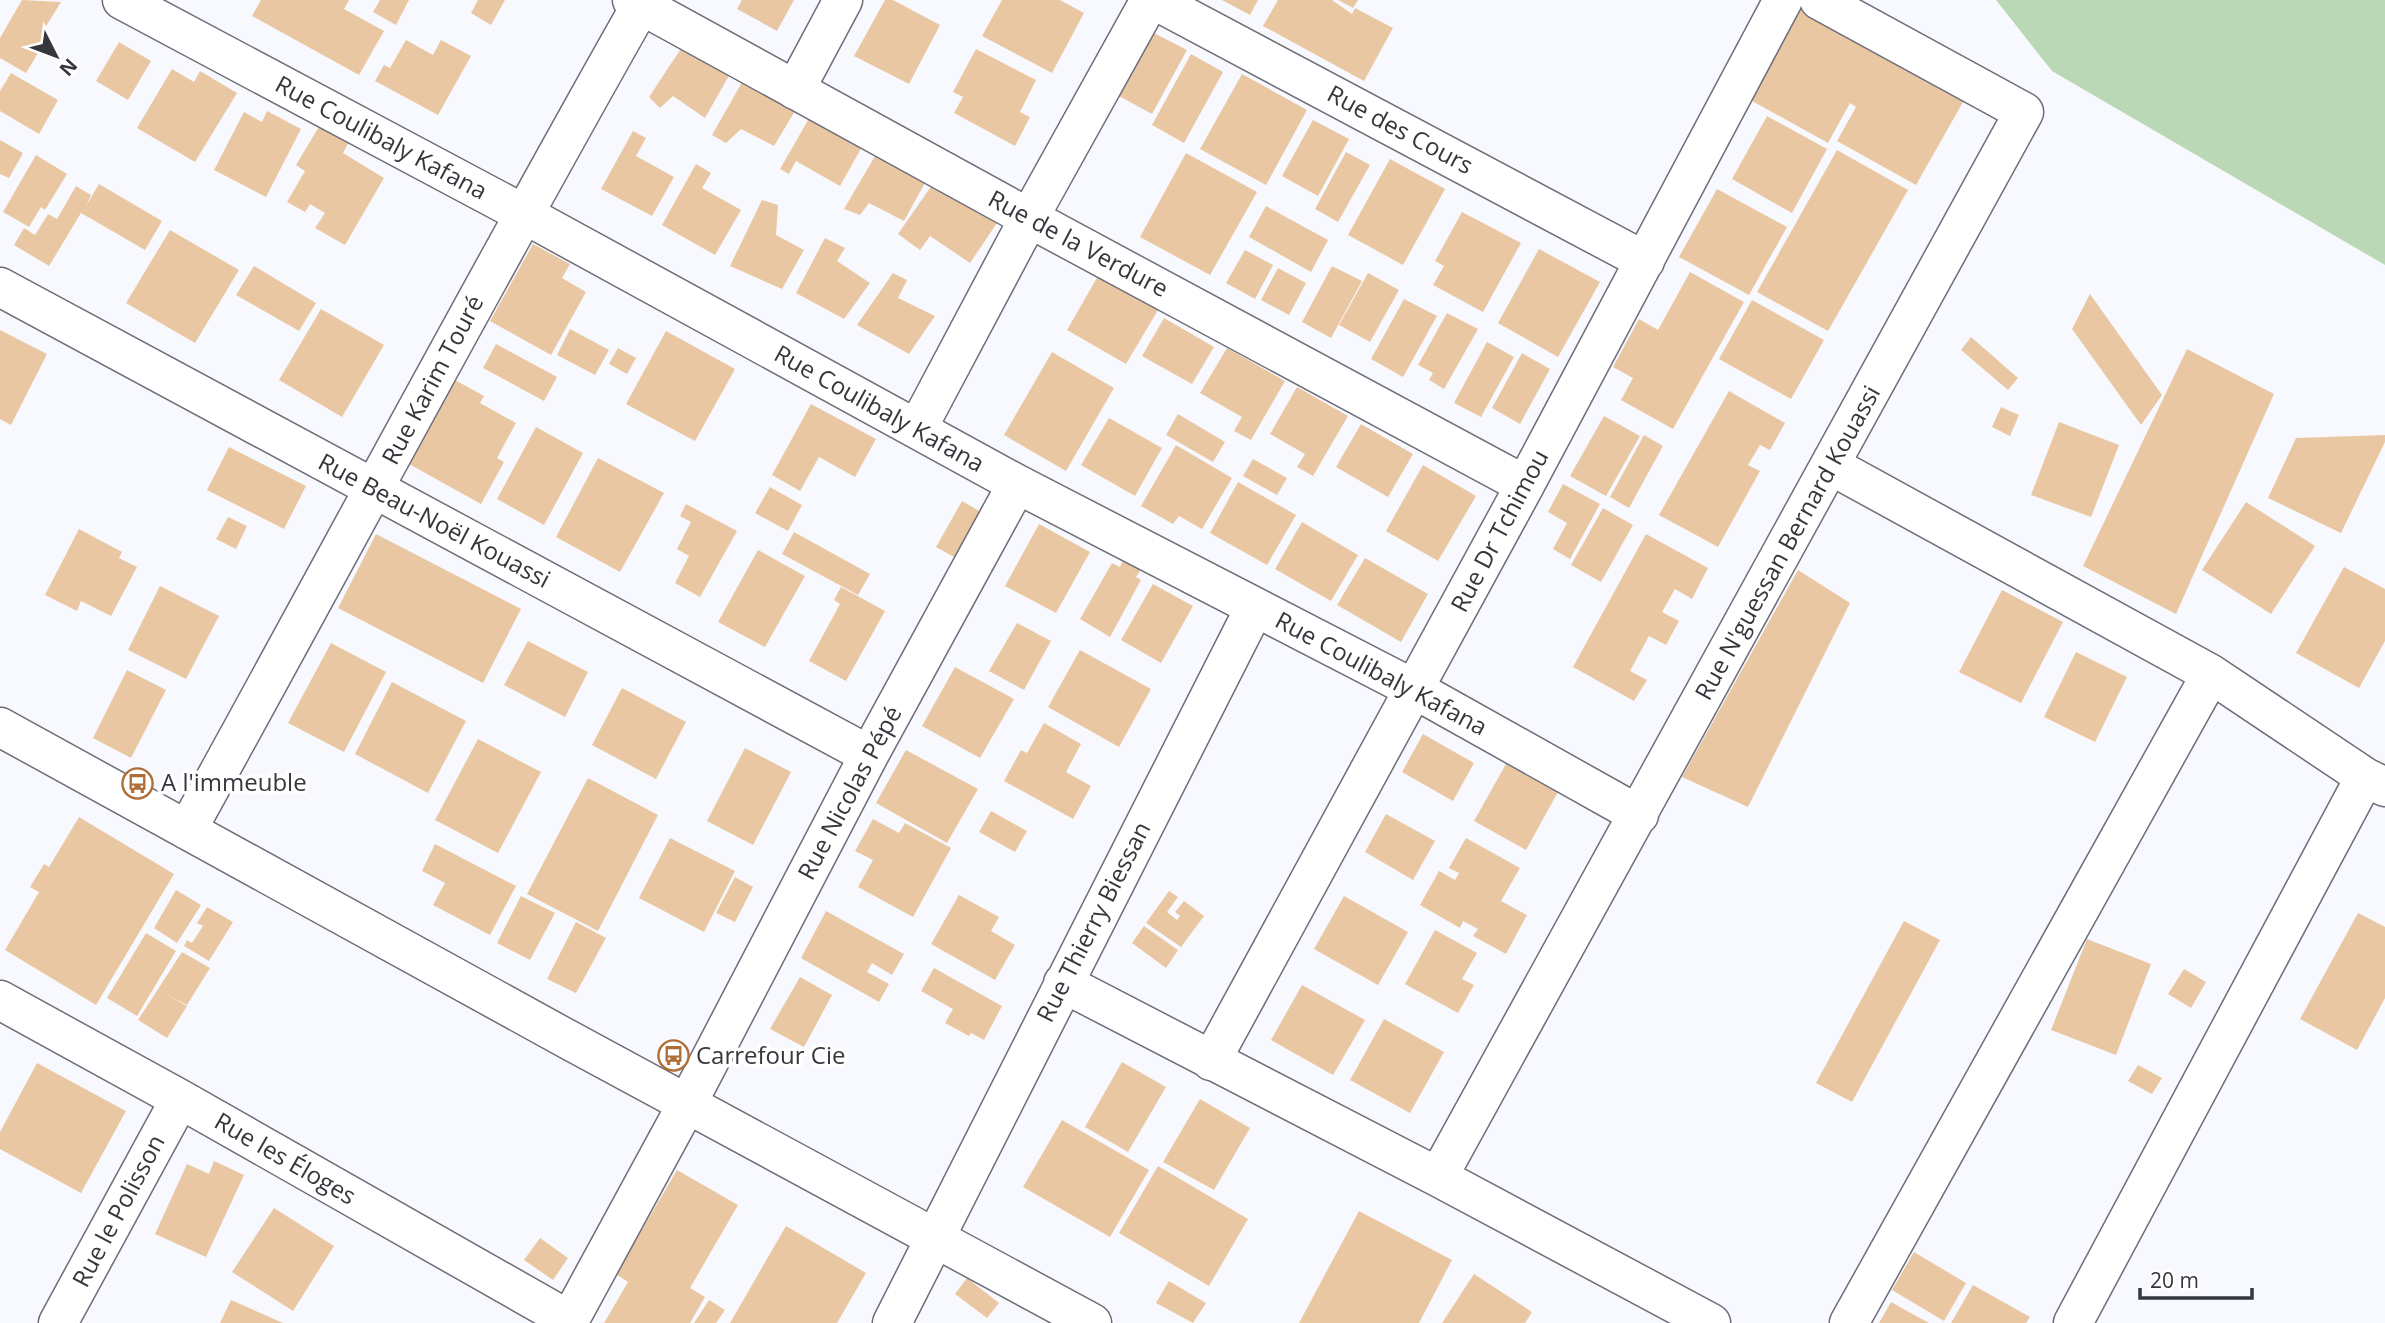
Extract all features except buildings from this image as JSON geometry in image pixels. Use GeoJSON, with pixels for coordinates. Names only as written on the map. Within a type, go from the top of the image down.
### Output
{"type":"FeatureCollection","features":[{"type":"Feature","properties":{"kind":"street","name":"Rue Coulibaly Kafana"},"geometry":{"type":"LineString","coordinates":[[122,0],[522,213],[1017,485],[1414,689],[1639,815]]}},
{"type":"Feature","properties":{"kind":"street"},"geometry":{"type":"LineString","coordinates":[[795,90],[843,0]]}},
{"type":"Feature","properties":{"kind":"street"},"geometry":{"type":"LineString","coordinates":[[917,429],[1029,218],[1152,0]]}},
{"type":"Feature","properties":{"kind":"street","name":"Rue des Cours"},"geometry":{"type":"LineString","coordinates":[[1152,0],[1645,261]]}},
{"type":"Feature","properties":{"kind":"street","name":"Rue Dr Tchimou"},"geometry":{"type":"LineString","coordinates":[[1211,1060],[1525,485],[1783,0]]}},
{"type":"Feature","properties":{"kind":"street","name":"Rue N'guessan Bernard Kouassi"},"geometry":{"type":"LineString","coordinates":[[1438,1177],[2024,113],[1819,0]]}},
{"type":"Feature","properties":{"kind":"street","name":"Rue Karim Touré"},"geometry":{"type":"LineString","coordinates":[[187,830],[375,489],[637,3]]}},
{"type":"Feature","properties":{"kind":"street","name":"Rue de la Verdure"},"geometry":{"type":"LineString","coordinates":[[637,3],[1525,485]]}},
{"type":"Feature","properties":{"kind":"street","name":"Rue Beau-Noël Kouassi"},"geometry":{"type":"LineString","coordinates":[[0,287],[869,755]]}},
{"type":"Feature","properties":{"kind":"street"},"geometry":{"type":"LineString","coordinates":[[1830,465],[2211,674],[2375,782],[2073,1323]]}},
{"type":"Feature","properties":{"kind":"street","name":"Rue Nicolas Pépé"},"geometry":{"type":"LineString","coordinates":[[568,1322],[687,1104],[869,755],[1017,485]]}},
{"type":"Feature","properties":{"kind":"street","name":"Rue Thierry Biessan"},"geometry":{"type":"LineString","coordinates":[[892,1323],[1255,607]]}},
{"type":"Feature","properties":{"kind":"street"},"geometry":{"type":"LineString","coordinates":[[1849,1323],[2211,674]]}},
{"type":"Feature","properties":{"kind":"street"},"geometry":{"type":"LineString","coordinates":[[0,727],[1092,1323]]}},
{"type":"Feature","properties":{"kind":"street"},"geometry":{"type":"LineString","coordinates":[[1063,983],[1438,1177],[1711,1323]]}},
{"type":"Feature","properties":{"kind":"street","name":"Rue les Éloges"},"geometry":{"type":"LineString","coordinates":[[0,1000],[180,1099],[568,1322]]}},
{"type":"Feature","properties":{"kind":"street","name":"Rue le Polisson"},"geometry":{"type":"LineString","coordinates":[[58,1323],[180,1099]]}},
{"type":"Feature","properties":{"kind":"green space"},"geometry":{"type":"Polygon","coordinates":[[[1996,0],[2385,0],[2385,265],[2052,71],[1996,0]]]}},
{"type":"Feature","properties":{"kind":"place","name":"A l'immeuble"},"geometry":{"type":"Point","coordinates":[138,783]}},
{"type":"Feature","properties":{"kind":"place","name":"Carrefour Cie"},"geometry":{"type":"Point","coordinates":[673,1056]}}]}
